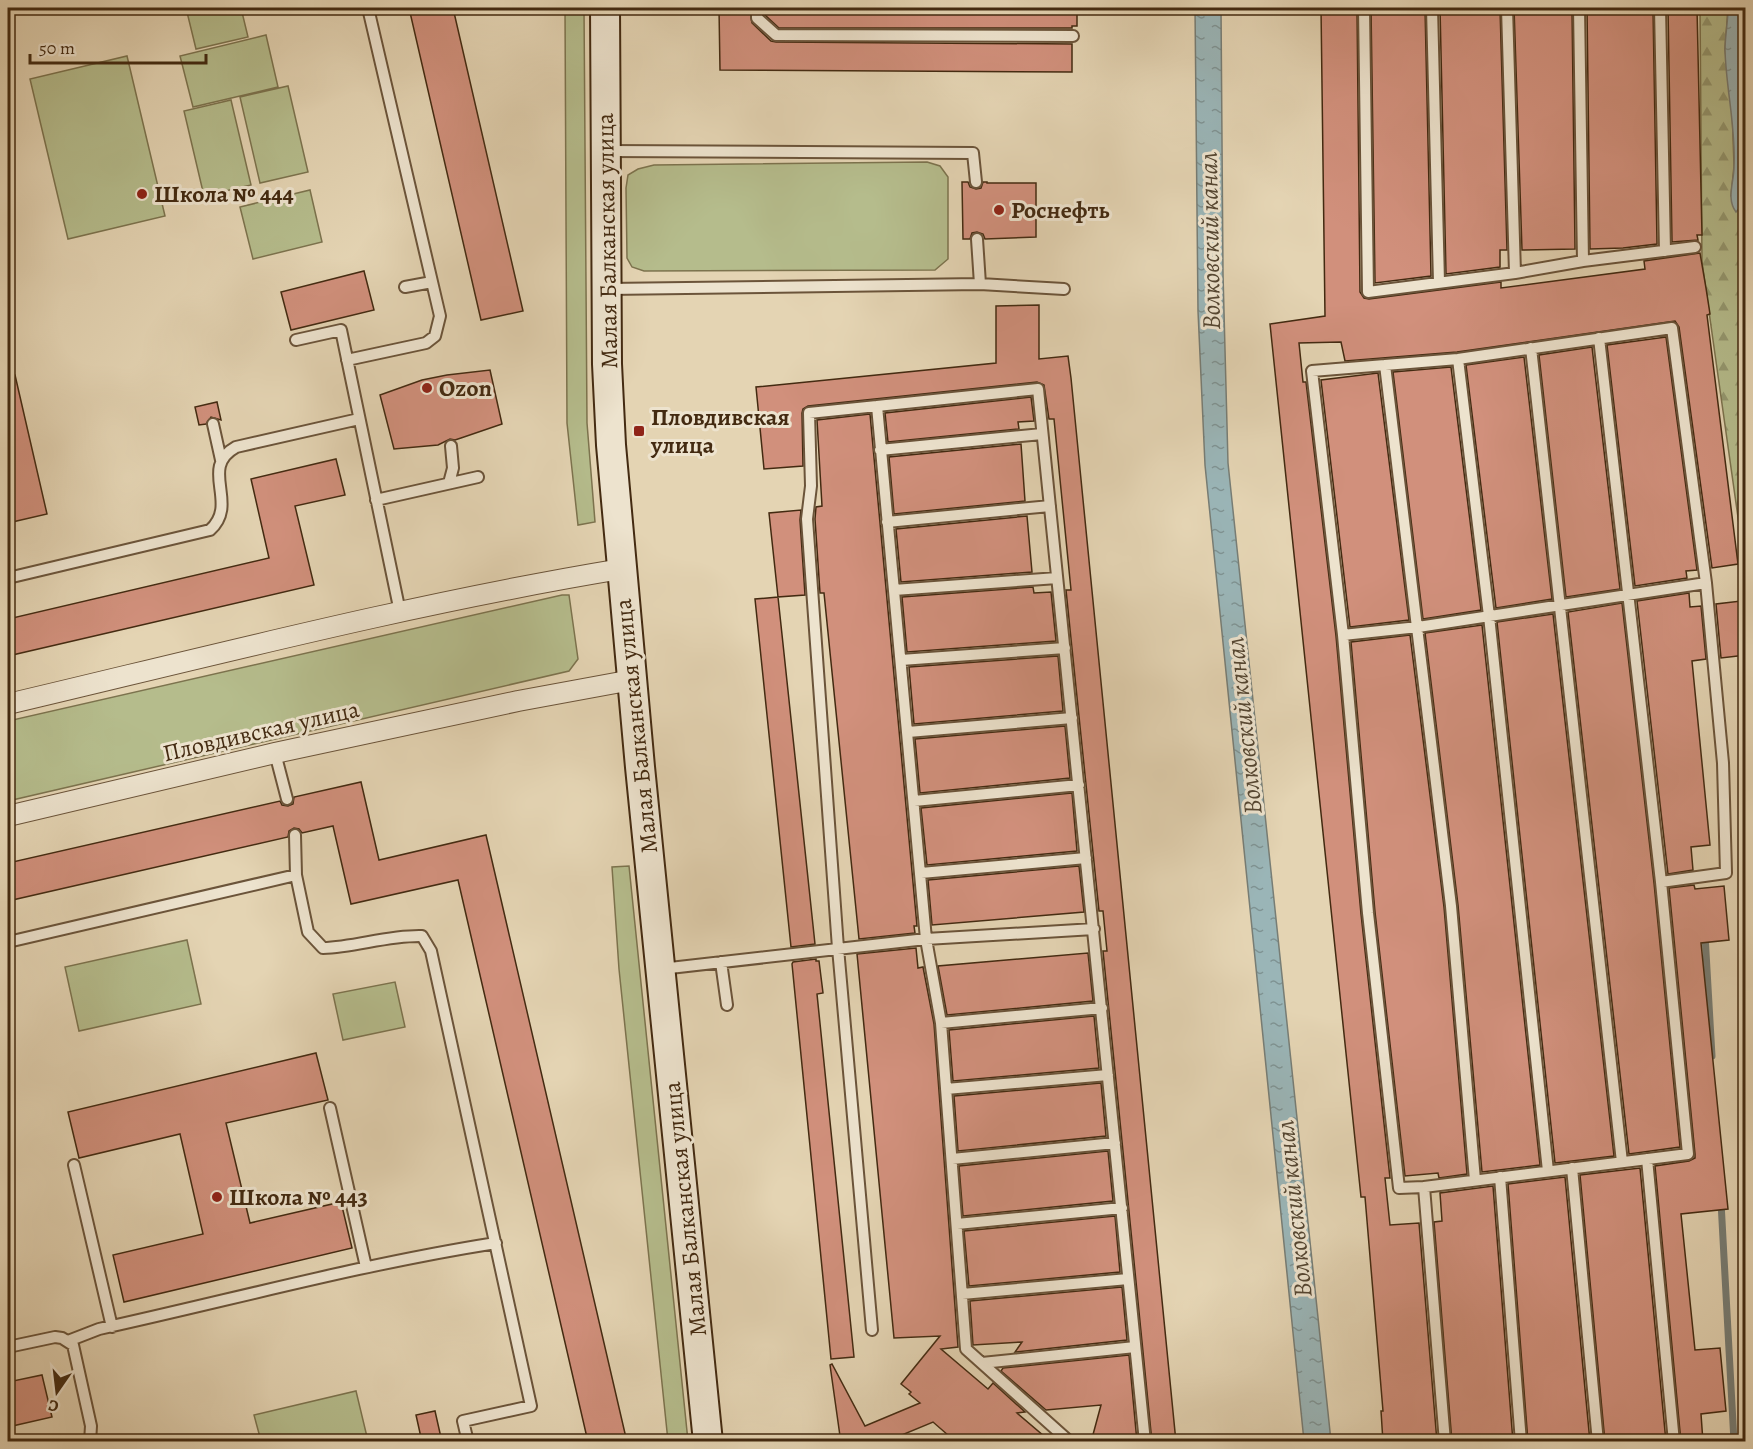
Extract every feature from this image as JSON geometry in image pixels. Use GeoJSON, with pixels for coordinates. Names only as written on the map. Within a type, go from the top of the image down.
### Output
{"type":"FeatureCollection","features":[{"type":"Feature","properties":{"kind":"street","name":"Малая Балканская улица"},"geometry":{"type":"LineString","coordinates":[[605,8],[607,364],[610,433],[621,569],[708,1442]]}},
{"type":"Feature","properties":{"kind":"street"},"geometry":{"type":"LineString","coordinates":[[8,704],[399,612],[621,569]]}},
{"type":"Feature","properties":{"kind":"street","name":"Пловдивская улица"},"geometry":{"type":"LineString","coordinates":[[8,816],[275,753],[518,700],[632,680]]}},
{"type":"Feature","properties":{"kind":"lane"},"geometry":{"type":"LineString","coordinates":[[347,360],[426,343],[435,336],[440,316],[368,8]]}},
{"type":"Feature","properties":{"kind":"lane"},"geometry":{"type":"LineString","coordinates":[[757,8],[757,18],[776,35],[1073,36]]}},
{"type":"Feature","properties":{"kind":"lane"},"geometry":{"type":"LineString","coordinates":[[1364,8],[1368,292],[1695,247]]}},
{"type":"Feature","properties":{"kind":"lane"},"geometry":{"type":"LineString","coordinates":[[1432,8],[1439,282]]}},
{"type":"Feature","properties":{"kind":"lane"},"geometry":{"type":"LineString","coordinates":[[1507,8],[1515,273]]}},
{"type":"Feature","properties":{"kind":"lane"},"geometry":{"type":"LineString","coordinates":[[1579,8],[1583,261]]}},
{"type":"Feature","properties":{"kind":"lane"},"geometry":{"type":"LineString","coordinates":[[1660,8],[1665,251]]}},
{"type":"Feature","properties":{"kind":"lane"},"geometry":{"type":"LineString","coordinates":[[606,151],[973,153],[976,182]]}},
{"type":"Feature","properties":{"kind":"lane"},"geometry":{"type":"LineString","coordinates":[[977,239],[980,284]]}},
{"type":"Feature","properties":{"kind":"lane"},"geometry":{"type":"LineString","coordinates":[[405,287],[432,282]]}},
{"type":"Feature","properties":{"kind":"lane"},"geometry":{"type":"LineString","coordinates":[[607,289],[980,284],[1064,289]]}},
{"type":"Feature","properties":{"kind":"lane"},"geometry":{"type":"LineString","coordinates":[[1599,338],[1661,882],[1688,1154],[1399,1188],[1368,913],[1343,635],[1312,371],[1458,359],[1599,338],[1672,328],[1706,584],[1724,763],[1726,873],[1661,882]]}},
{"type":"Feature","properties":{"kind":"lane"},"geometry":{"type":"LineString","coordinates":[[296,340],[341,330],[399,612]]}},
{"type":"Feature","properties":{"kind":"lane"},"geometry":{"type":"LineString","coordinates":[[1531,348],[1622,1162]]}},
{"type":"Feature","properties":{"kind":"lane"},"geometry":{"type":"LineString","coordinates":[[1458,359],[1489,616],[1548,1171]]}},
{"type":"Feature","properties":{"kind":"lane"},"geometry":{"type":"LineString","coordinates":[[1385,366],[1451,906],[1475,1180]]}},
{"type":"Feature","properties":{"kind":"lane"},"geometry":{"type":"LineString","coordinates":[[872,1330],[838,948],[807,519],[811,486],[809,413],[1038,389],[1144,1442]]}},
{"type":"Feature","properties":{"kind":"lane"},"geometry":{"type":"LineString","coordinates":[[877,406],[926,939],[941,1023],[966,1348],[1070,1442]]}},
{"type":"Feature","properties":{"kind":"lane"},"geometry":{"type":"LineString","coordinates":[[221,460],[236,447],[359,419]]}},
{"type":"Feature","properties":{"kind":"lane"},"geometry":{"type":"LineString","coordinates":[[8,578],[210,530],[222,510],[218,478],[221,460],[213,424]]}},
{"type":"Feature","properties":{"kind":"lane"},"geometry":{"type":"LineString","coordinates":[[880,450],[1042,434]]}},
{"type":"Feature","properties":{"kind":"lane"},"geometry":{"type":"LineString","coordinates":[[448,483],[453,468],[451,446]]}},
{"type":"Feature","properties":{"kind":"lane"},"geometry":{"type":"LineString","coordinates":[[376,500],[478,477]]}},
{"type":"Feature","properties":{"kind":"lane"},"geometry":{"type":"LineString","coordinates":[[888,522],[1050,506]]}},
{"type":"Feature","properties":{"kind":"lane"},"geometry":{"type":"LineString","coordinates":[[894,590],[1057,578]]}},
{"type":"Feature","properties":{"kind":"lane"},"geometry":{"type":"LineString","coordinates":[[1343,635],[1418,627],[1706,584]]}},
{"type":"Feature","properties":{"kind":"lane"},"geometry":{"type":"LineString","coordinates":[[901,660],[1065,648]]}},
{"type":"Feature","properties":{"kind":"lane"},"geometry":{"type":"LineString","coordinates":[[908,732],[1072,718]]}},
{"type":"Feature","properties":{"kind":"lane"},"geometry":{"type":"LineString","coordinates":[[275,753],[287,799]]}},
{"type":"Feature","properties":{"kind":"lane"},"geometry":{"type":"LineString","coordinates":[[914,801],[1079,784]]}},
{"type":"Feature","properties":{"kind":"lane"},"geometry":{"type":"LineString","coordinates":[[295,835],[296,875],[308,932],[323,948],[402,935],[422,936],[431,951],[531,1406],[463,1421],[468,1442]]}},
{"type":"Feature","properties":{"kind":"lane"},"geometry":{"type":"LineString","coordinates":[[921,873],[1086,858]]}},
{"type":"Feature","properties":{"kind":"lane"},"geometry":{"type":"LineString","coordinates":[[8,942],[296,875]]}},
{"type":"Feature","properties":{"kind":"lane"},"geometry":{"type":"LineString","coordinates":[[660,969],[926,939],[1094,929]]}},
{"type":"Feature","properties":{"kind":"lane"},"geometry":{"type":"LineString","coordinates":[[721,962],[727,1005]]}},
{"type":"Feature","properties":{"kind":"lane"},"geometry":{"type":"LineString","coordinates":[[941,1023],[1102,1008]]}},
{"type":"Feature","properties":{"kind":"lane"},"geometry":{"type":"LineString","coordinates":[[946,1089],[1108,1075]]}},
{"type":"Feature","properties":{"kind":"lane"},"geometry":{"type":"LineString","coordinates":[[330,1108],[366,1268]]}},
{"type":"Feature","properties":{"kind":"lane"},"geometry":{"type":"LineString","coordinates":[[952,1159],[1115,1143]]}},
{"type":"Feature","properties":{"kind":"lane"},"geometry":{"type":"LineString","coordinates":[[1647,1159],[1674,1442]]}},
{"type":"Feature","properties":{"kind":"lane"},"geometry":{"type":"LineString","coordinates":[[74,1165],[112,1327]]}},
{"type":"Feature","properties":{"kind":"lane"},"geometry":{"type":"LineString","coordinates":[[1572,1168],[1598,1442]]}},
{"type":"Feature","properties":{"kind":"lane"},"geometry":{"type":"LineString","coordinates":[[1500,1177],[1521,1442]]}},
{"type":"Feature","properties":{"kind":"lane"},"geometry":{"type":"LineString","coordinates":[[1424,1186],[1445,1442]]}},
{"type":"Feature","properties":{"kind":"lane"},"geometry":{"type":"LineString","coordinates":[[957,1224],[1122,1208]]}},
{"type":"Feature","properties":{"kind":"lane"},"geometry":{"type":"LineString","coordinates":[[68,1341],[112,1327],[366,1268],[440,1252],[496,1244]]}},
{"type":"Feature","properties":{"kind":"lane"},"geometry":{"type":"LineString","coordinates":[[962,1294],[1128,1279]]}},
{"type":"Feature","properties":{"kind":"lane"},"geometry":{"type":"LineString","coordinates":[[8,1347],[55,1337],[73,1345],[90,1426],[90,1442]]}},
{"type":"Feature","properties":{"kind":"lane"},"geometry":{"type":"LineString","coordinates":[[982,1363],[1135,1347]]}},
{"type":"Feature","properties":{"kind":"green space"},"geometry":{"type":"Polygon","coordinates":[[[186,8],[241,8],[248,37],[196,49],[186,8]]]}},
{"type":"Feature","properties":{"kind":"green space"},"geometry":{"type":"Polygon","coordinates":[[[565,8],[584,8],[587,423],[595,522],[578,525],[567,423],[565,8]]]}},
{"type":"Feature","properties":{"kind":"green space"},"geometry":{"type":"Polygon","coordinates":[[[1700,8],[1728,8],[1725,49],[1732,107],[1734,166],[1731,196],[1742,205],[1745,189],[1745,567],[1702,262],[1700,8]]]}},
{"type":"Feature","properties":{"kind":"green space"},"geometry":{"type":"Polygon","coordinates":[[[266,35],[278,87],[193,107],[180,56],[266,35]]]}},
{"type":"Feature","properties":{"kind":"green space"},"geometry":{"type":"Polygon","coordinates":[[[127,56],[165,216],[68,239],[30,79],[127,56]]]}},
{"type":"Feature","properties":{"kind":"green space"},"geometry":{"type":"Polygon","coordinates":[[[288,86],[308,172],[260,183],[240,97],[288,86]]]}},
{"type":"Feature","properties":{"kind":"green space"},"geometry":{"type":"Polygon","coordinates":[[[231,100],[251,185],[204,196],[184,111],[231,100]]]}},
{"type":"Feature","properties":{"kind":"green space"},"geometry":{"type":"Polygon","coordinates":[[[927,162],[940,166],[948,177],[948,259],[935,270],[644,271],[632,267],[627,258],[626,188],[628,175],[638,169],[654,165],[927,162]]]}},
{"type":"Feature","properties":{"kind":"green space"},"geometry":{"type":"Polygon","coordinates":[[[310,190],[322,242],[253,259],[240,207],[310,190]]]}},
{"type":"Feature","properties":{"kind":"green space"},"geometry":{"type":"Polygon","coordinates":[[[569,595],[578,659],[569,671],[8,801],[8,721],[569,595]]]}},
{"type":"Feature","properties":{"kind":"green space"},"geometry":{"type":"Polygon","coordinates":[[[629,866],[688,1441],[668,1441],[619,969],[612,867],[629,866]]]}},
{"type":"Feature","properties":{"kind":"green space"},"geometry":{"type":"Polygon","coordinates":[[[187,940],[201,1004],[79,1031],[65,967],[187,940]]]}},
{"type":"Feature","properties":{"kind":"green space"},"geometry":{"type":"Polygon","coordinates":[[[395,982],[405,1027],[343,1040],[333,994],[395,982]]]}},
{"type":"Feature","properties":{"kind":"green space"},"geometry":{"type":"Polygon","coordinates":[[[356,1391],[368,1441],[261,1441],[254,1415],[356,1391]]]}},
{"type":"Feature","properties":{"kind":"water","name":"Волковский канал"},"geometry":{"type":"Polygon","coordinates":[[[1195,8],[1221,8],[1223,274],[1228,463],[1331,1441],[1304,1441],[1205,465],[1198,311],[1195,8]]]}},
{"type":"Feature","properties":{"kind":"water"},"geometry":{"type":"Polygon","coordinates":[[[1728,8],[1746,8],[1746,189],[1742,205],[1736,212],[1731,202],[1734,152],[1725,50],[1728,8]]]}},
{"type":"Feature","properties":{"kind":"building"},"geometry":{"type":"Polygon","coordinates":[[[409,8],[453,8],[523,311],[481,320],[409,8]]]}},
{"type":"Feature","properties":{"kind":"building"},"geometry":{"type":"Polygon","coordinates":[[[719,8],[750,8],[752,23],[771,41],[776,42],[1072,44],[1072,72],[720,70],[719,8]]]}},
{"type":"Feature","properties":{"kind":"building"},"geometry":{"type":"Polygon","coordinates":[[[765,8],[1077,8],[1077,26],[1072,26],[1072,28],[779,28],[765,15],[765,8]]]}},
{"type":"Feature","properties":{"kind":"building"},"geometry":{"type":"Polygon","coordinates":[[[1321,8],[1357,8],[1360,292],[1364,298],[1501,282],[1501,288],[1645,269],[1644,261],[1700,253],[1710,314],[1707,315],[1738,564],[1712,568],[1679,327],[1675,321],[1457,352],[1345,361],[1341,342],[1299,343],[1303,382],[1306,382],[1336,636],[1361,914],[1390,1178],[1385,1178],[1390,1225],[1419,1223],[1437,1442],[1383,1442],[1381,1411],[1383,1411],[1365,1197],[1361,1197],[1270,324],[1325,316],[1321,8]]]}},
{"type":"Feature","properties":{"kind":"building"},"geometry":{"type":"Polygon","coordinates":[[[1371,8],[1425,8],[1431,276],[1375,283],[1371,8]]]}},
{"type":"Feature","properties":{"kind":"building"},"geometry":{"type":"Polygon","coordinates":[[[1440,8],[1500,8],[1507,250],[1500,250],[1500,267],[1446,274],[1440,8]]]}},
{"type":"Feature","properties":{"kind":"building"},"geometry":{"type":"Polygon","coordinates":[[[1514,8],[1572,8],[1575,249],[1522,250],[1514,8]]]}},
{"type":"Feature","properties":{"kind":"building"},"geometry":{"type":"Polygon","coordinates":[[[1587,8],[1653,8],[1657,244],[1590,249],[1587,8]]]}},
{"type":"Feature","properties":{"kind":"building"},"geometry":{"type":"Polygon","coordinates":[[[1668,8],[1697,8],[1702,235],[1697,235],[1698,240],[1672,242],[1668,8]]]}},
{"type":"Feature","properties":{"kind":"building","name":"Роснефть"},"geometry":{"type":"Polygon","coordinates":[[[962,182],[968,182],[970,187],[976,189],[981,188],[983,182],[1036,183],[1036,237],[985,239],[983,234],[977,232],[972,233],[970,239],[963,239],[962,182]]]}},
{"type":"Feature","properties":{"kind":"building"},"geometry":{"type":"Polygon","coordinates":[[[364,271],[374,310],[291,330],[281,292],[364,271]]]}},
{"type":"Feature","properties":{"kind":"building"},"geometry":{"type":"Polygon","coordinates":[[[1039,305],[1039,359],[1068,356],[1071,378],[1176,1442],[1152,1442],[1103,951],[1107,951],[1103,911],[1099,911],[1066,590],[1071,590],[1054,419],[1049,419],[1044,385],[1037,382],[808,406],[803,409],[802,413],[803,466],[764,469],[756,387],[996,363],[996,306],[1039,305]]]}},
{"type":"Feature","properties":{"kind":"building"},"geometry":{"type":"Polygon","coordinates":[[[1666,337],[1697,570],[1686,571],[1687,578],[1635,586],[1607,345],[1666,337]]]}},
{"type":"Feature","properties":{"kind":"building"},"geometry":{"type":"Polygon","coordinates":[[[1592,347],[1620,589],[1566,597],[1539,355],[1592,347]]]}},
{"type":"Feature","properties":{"kind":"building"},"geometry":{"type":"Polygon","coordinates":[[[1524,357],[1552,599],[1496,608],[1466,365],[1524,357]]]}},
{"type":"Feature","properties":{"kind":"building"},"geometry":{"type":"Polygon","coordinates":[[[1451,367],[1481,610],[1423,619],[1393,372],[1451,367]]]}},
{"type":"Feature","properties":{"kind":"building"},"geometry":{"type":"Polygon","coordinates":[[[490,370],[502,424],[455,440],[450,439],[438,445],[394,449],[380,395],[422,380],[490,370]]]}},
{"type":"Feature","properties":{"kind":"building"},"geometry":{"type":"Polygon","coordinates":[[[1378,373],[1409,620],[1350,627],[1321,380],[1378,373]]]}},
{"type":"Feature","properties":{"kind":"building"},"geometry":{"type":"Polygon","coordinates":[[[15,375],[47,514],[8,523],[8,376],[15,375]]]}},
{"type":"Feature","properties":{"kind":"building"},"geometry":{"type":"Polygon","coordinates":[[[1031,397],[1034,421],[1018,422],[1019,429],[888,442],[885,413],[1031,397]]]}},
{"type":"Feature","properties":{"kind":"building"},"geometry":{"type":"Polygon","coordinates":[[[217,402],[221,420],[211,417],[206,424],[199,425],[195,407],[217,402]]]}},
{"type":"Feature","properties":{"kind":"building"},"geometry":{"type":"Polygon","coordinates":[[[870,414],[917,926],[914,926],[915,933],[859,939],[824,593],[820,593],[815,519],[816,507],[822,506],[817,420],[870,414]]]}},
{"type":"Feature","properties":{"kind":"building"},"geometry":{"type":"Polygon","coordinates":[[[1021,444],[1025,501],[894,514],[889,457],[1021,444]]]}},
{"type":"Feature","properties":{"kind":"building"},"geometry":{"type":"Polygon","coordinates":[[[336,459],[345,495],[295,506],[314,585],[8,656],[8,619],[269,558],[251,479],[336,459]]]}},
{"type":"Feature","properties":{"kind":"building"},"geometry":{"type":"Polygon","coordinates":[[[801,510],[805,595],[778,597],[769,513],[801,510]]]}},
{"type":"Feature","properties":{"kind":"building"},"geometry":{"type":"Polygon","coordinates":[[[1027,516],[1032,572],[901,582],[896,529],[1027,516]]]}},
{"type":"Feature","properties":{"kind":"building"},"geometry":{"type":"Polygon","coordinates":[[[1033,587],[1034,593],[1051,592],[1056,641],[907,652],[902,597],[1033,587]]]}},
{"type":"Feature","properties":{"kind":"building"},"geometry":{"type":"Polygon","coordinates":[[[1689,593],[1690,607],[1701,606],[1706,659],[1692,661],[1710,845],[1691,847],[1693,870],[1668,874],[1637,601],[1689,593]]]}},
{"type":"Feature","properties":{"kind":"building"},"geometry":{"type":"Polygon","coordinates":[[[778,597],[815,944],[791,947],[755,599],[778,597]]]}},
{"type":"Feature","properties":{"kind":"building"},"geometry":{"type":"Polygon","coordinates":[[[1741,601],[1746,655],[1721,658],[1716,604],[1741,601]]]}},
{"type":"Feature","properties":{"kind":"building"},"geometry":{"type":"Polygon","coordinates":[[[1622,603],[1654,883],[1680,1147],[1629,1154],[1568,612],[1622,603]]]}},
{"type":"Feature","properties":{"kind":"building"},"geometry":{"type":"Polygon","coordinates":[[[1553,614],[1614,1156],[1555,1163],[1497,622],[1553,614]]]}},
{"type":"Feature","properties":{"kind":"building"},"geometry":{"type":"Polygon","coordinates":[[[1482,625],[1540,1165],[1482,1172],[1458,905],[1425,633],[1482,625]]]}},
{"type":"Feature","properties":{"kind":"building"},"geometry":{"type":"Polygon","coordinates":[[[1410,635],[1444,907],[1467,1174],[1439,1178],[1438,1173],[1405,1176],[1375,912],[1351,642],[1410,635]]]}},
{"type":"Feature","properties":{"kind":"building"},"geometry":{"type":"Polygon","coordinates":[[[1058,656],[1063,711],[914,724],[909,667],[1058,656]]]}},
{"type":"Feature","properties":{"kind":"building"},"geometry":{"type":"Polygon","coordinates":[[[1065,726],[1070,778],[920,793],[915,739],[1065,726]]]}},
{"type":"Feature","properties":{"kind":"building"},"geometry":{"type":"Polygon","coordinates":[[[361,782],[379,860],[486,835],[627,1442],[588,1442],[458,880],[351,904],[333,826],[302,833],[299,829],[294,828],[289,831],[288,837],[8,901],[8,863],[280,801],[282,805],[288,806],[293,804],[294,797],[361,782]]]}},
{"type":"Feature","properties":{"kind":"building"},"geometry":{"type":"Polygon","coordinates":[[[1072,793],[1077,851],[927,865],[921,808],[1072,793]]]}},
{"type":"Feature","properties":{"kind":"building"},"geometry":{"type":"Polygon","coordinates":[[[1079,866],[1084,912],[932,925],[928,880],[1079,866]]]}},
{"type":"Feature","properties":{"kind":"building"},"geometry":{"type":"Polygon","coordinates":[[[1694,885],[1695,889],[1724,886],[1729,940],[1701,943],[1728,1209],[1681,1214],[1695,1350],[1720,1348],[1726,1411],[1701,1414],[1703,1442],[1681,1442],[1655,1166],[1695,1158],[1669,888],[1694,885]]]}},
{"type":"Feature","properties":{"kind":"building"},"geometry":{"type":"Polygon","coordinates":[[[916,948],[918,968],[923,967],[934,1024],[958,1347],[941,1349],[988,1389],[993,1383],[1025,1412],[1017,1413],[1051,1442],[956,1442],[933,1422],[885,1442],[829,1442],[840,1436],[830,1365],[832,1364],[865,1426],[920,1403],[901,1384],[940,1336],[894,1338],[857,954],[916,948]]]}},
{"type":"Feature","properties":{"kind":"building"},"geometry":{"type":"Polygon","coordinates":[[[1088,953],[1093,1001],[947,1015],[938,966],[1088,953]]]}},
{"type":"Feature","properties":{"kind":"building"},"geometry":{"type":"Polygon","coordinates":[[[816,959],[819,961],[823,993],[817,994],[854,1357],[831,1359],[792,964],[816,959]]]}},
{"type":"Feature","properties":{"kind":"building"},"geometry":{"type":"Polygon","coordinates":[[[1094,1016],[1099,1068],[953,1081],[949,1030],[1094,1016]]]}},
{"type":"Feature","properties":{"kind":"building"},"geometry":{"type":"Polygon","coordinates":[[[316,1053],[328,1100],[226,1123],[250,1223],[341,1202],[352,1248],[124,1302],[113,1255],[203,1234],[180,1134],[79,1158],[68,1112],[316,1053]]]}},
{"type":"Feature","properties":{"kind":"building"},"geometry":{"type":"Polygon","coordinates":[[[1101,1083],[1106,1136],[958,1151],[954,1096],[1101,1083]]]}},
{"type":"Feature","properties":{"kind":"building"},"geometry":{"type":"Polygon","coordinates":[[[1108,1151],[1113,1201],[963,1216],[959,1166],[1108,1151]]]}},
{"type":"Feature","properties":{"kind":"building"},"geometry":{"type":"Polygon","coordinates":[[[1640,1168],[1666,1442],[1605,1442],[1580,1175],[1640,1168]]]}},
{"type":"Feature","properties":{"kind":"building"},"geometry":{"type":"Polygon","coordinates":[[[1565,1177],[1590,1442],[1528,1442],[1508,1184],[1565,1177]]]}},
{"type":"Feature","properties":{"kind":"building"},"geometry":{"type":"Polygon","coordinates":[[[1493,1186],[1513,1442],[1452,1442],[1434,1222],[1442,1221],[1440,1193],[1493,1186]]]}},
{"type":"Feature","properties":{"kind":"building"},"geometry":{"type":"Polygon","coordinates":[[[1115,1216],[1120,1272],[969,1286],[964,1231],[1115,1216]]]}},
{"type":"Feature","properties":{"kind":"building"},"geometry":{"type":"Polygon","coordinates":[[[1122,1287],[1127,1340],[1015,1352],[1022,1342],[973,1345],[970,1301],[1122,1287]]]}},
{"type":"Feature","properties":{"kind":"building"},"geometry":{"type":"Polygon","coordinates":[[[1129,1355],[1137,1442],[1091,1442],[1101,1405],[1046,1410],[1001,1371],[1003,1368],[1129,1355]]]}},
{"type":"Feature","properties":{"kind":"building"},"geometry":{"type":"Polygon","coordinates":[[[42,1375],[52,1417],[8,1427],[8,1382],[42,1375]]]}},
{"type":"Feature","properties":{"kind":"building"},"geometry":{"type":"Polygon","coordinates":[[[435,1411],[442,1442],[422,1442],[416,1415],[435,1411]]]}},
{"type":"Feature","properties":{"kind":"waterway"},"geometry":{"type":"LineString","coordinates":[[1705,935],[1712,1056]]}},
{"type":"Feature","properties":{"kind":"waterway"},"geometry":{"type":"LineString","coordinates":[[1721,1202],[1734,1442]]}},
{"type":"Feature","properties":{"kind":"place","name":"Школа № 444"},"geometry":{"type":"Point","coordinates":[142,194]}},
{"type":"Feature","properties":{"kind":"place","name":"Роснефть"},"geometry":{"type":"Point","coordinates":[999,210]}},
{"type":"Feature","properties":{"kind":"place","name":"Ozon"},"geometry":{"type":"Point","coordinates":[427,388]}},
{"type":"Feature","properties":{"kind":"place","name":"Пловдивская улица"},"geometry":{"type":"Point","coordinates":[639,431]}},
{"type":"Feature","properties":{"kind":"place","name":"Школа № 443"},"geometry":{"type":"Point","coordinates":[217,1197]}}]}
